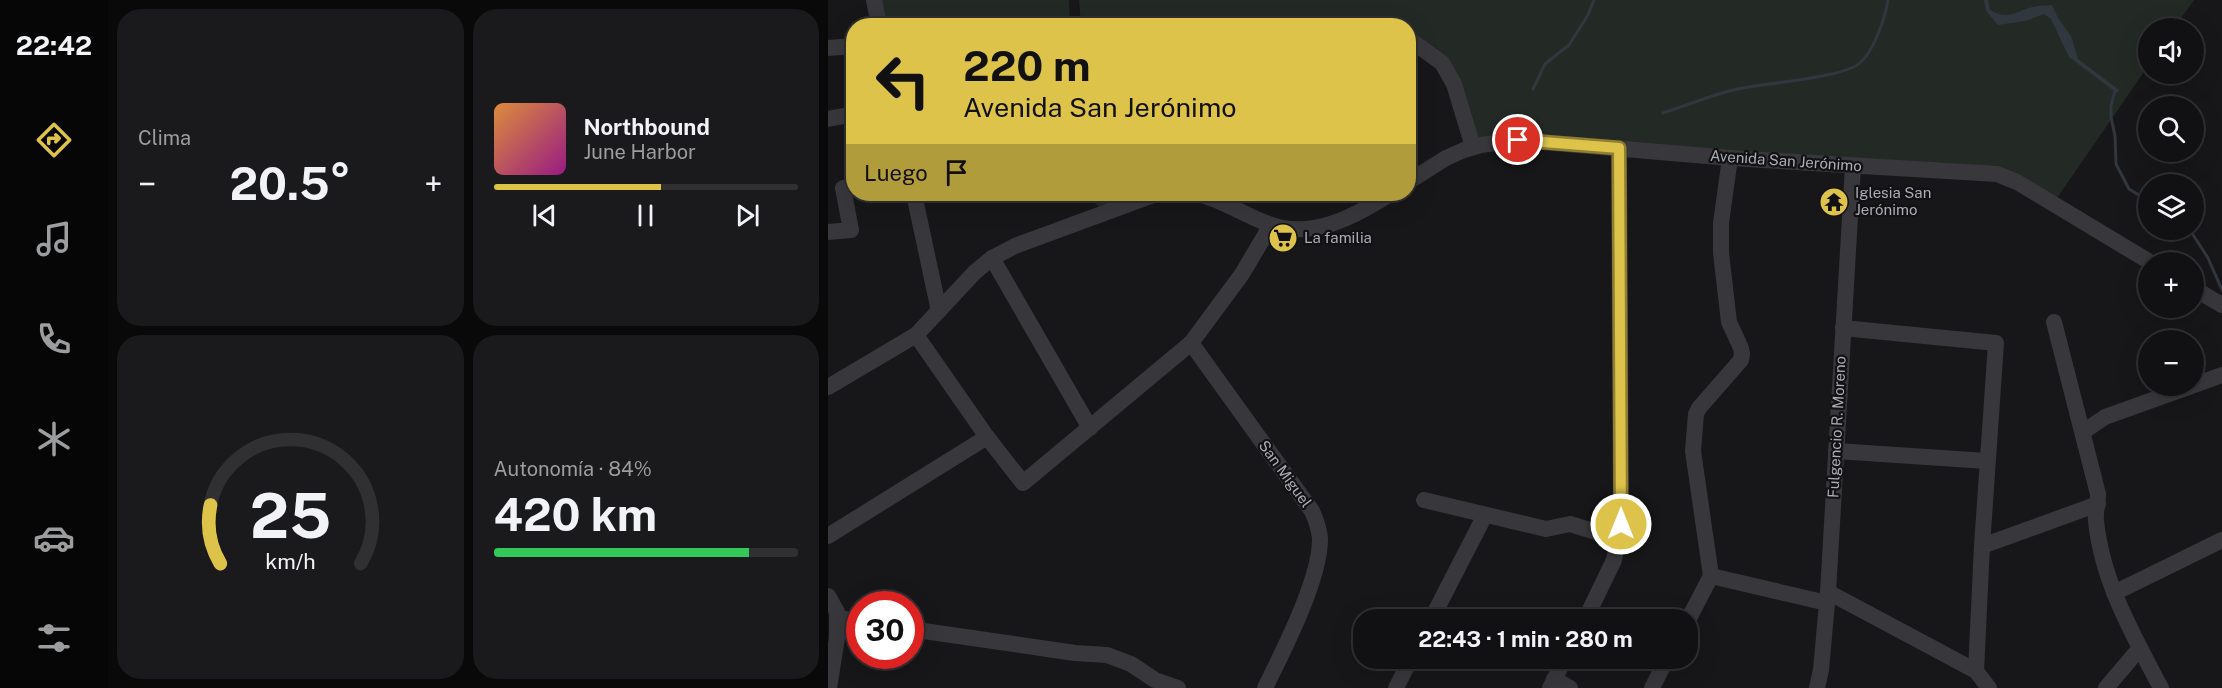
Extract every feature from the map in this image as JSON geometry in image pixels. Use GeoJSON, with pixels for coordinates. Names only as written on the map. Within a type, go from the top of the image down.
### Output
{"type":"FeatureCollection","features":[{"type":"Feature","properties":{"kind":"street"},"geometry":{"type":"LineString","coordinates":[[874,0],[877,18]]}},
{"type":"Feature","properties":{"kind":"street"},"geometry":{"type":"LineString","coordinates":[[1416,44],[1442,63],[1454,84],[1473,147]]}},
{"type":"Feature","properties":{"kind":"street"},"geometry":{"type":"LineString","coordinates":[[828,48],[846,47]]}},
{"type":"Feature","properties":{"kind":"street"},"geometry":{"type":"LineString","coordinates":[[828,119],[846,116]]}},
{"type":"Feature","properties":{"kind":"street","name":"Avenida San Jerónimo"},"geometry":{"type":"LineString","coordinates":[[1416,177],[1446,158],[1473,147],[1518,140],[1730,158],[1997,174],[2017,182],[2138,255]]}},
{"type":"Feature","properties":{"kind":"street"},"geometry":{"type":"LineString","coordinates":[[1590,609],[1614,560],[1621,524],[1619,148]]}},
{"type":"Feature","properties":{"kind":"street"},"geometry":{"type":"LineString","coordinates":[[1694,609],[1711,576],[1692,445],[1696,414],[1741,360],[1743,354],[1729,322],[1721,254],[1721,223],[1730,158]]}},
{"type":"Feature","properties":{"kind":"street","name":"Fulgencio R. Moreno"},"geometry":{"type":"LineString","coordinates":[[1817,688],[1821,670],[1827,598],[1852,166]]}},
{"type":"Feature","properties":{"kind":"street"},"geometry":{"type":"LineString","coordinates":[[828,232],[851,230],[843,188],[846,188]]}},
{"type":"Feature","properties":{"kind":"street"},"geometry":{"type":"LineString","coordinates":[[915,201],[939,311]]}},
{"type":"Feature","properties":{"kind":"street"},"geometry":{"type":"LineString","coordinates":[[828,387],[916,335],[975,272],[992,258],[1015,246],[1137,201]]}},
{"type":"Feature","properties":{"kind":"street"},"geometry":{"type":"LineString","coordinates":[[1214,201],[1271,225],[1296,230],[1323,226],[1360,213],[1379,201]]}},
{"type":"Feature","properties":{"kind":"street"},"geometry":{"type":"LineString","coordinates":[[916,335],[987,437],[1023,483],[1191,342],[1242,274],[1271,225]]}},
{"type":"Feature","properties":{"kind":"street"},"geometry":{"type":"LineString","coordinates":[[992,258],[1090,428]]}},
{"type":"Feature","properties":{"kind":"street"},"geometry":{"type":"LineString","coordinates":[[2204,294],[2222,305]]}},
{"type":"Feature","properties":{"kind":"street"},"geometry":{"type":"LineString","coordinates":[[2054,322],[2098,494],[2096,520],[2102,561],[2114,593],[2161,688]]}},
{"type":"Feature","properties":{"kind":"street"},"geometry":{"type":"LineString","coordinates":[[1843,328],[1996,343],[1976,671]]}},
{"type":"Feature","properties":{"kind":"street","name":"San Miguel"},"geometry":{"type":"LineString","coordinates":[[1191,342],[1312,511],[1320,538],[1314,574],[1293,630],[1265,688]]}},
{"type":"Feature","properties":{"kind":"street"},"geometry":{"type":"LineString","coordinates":[[2083,432],[2105,417],[2222,375]]}},
{"type":"Feature","properties":{"kind":"street"},"geometry":{"type":"LineString","coordinates":[[828,536],[987,437]]}},
{"type":"Feature","properties":{"kind":"street"},"geometry":{"type":"LineString","coordinates":[[1836,451],[1988,461]]}},
{"type":"Feature","properties":{"kind":"street"},"geometry":{"type":"LineString","coordinates":[[1424,500],[1546,529],[1570,524],[1619,539]]}},
{"type":"Feature","properties":{"kind":"street"},"geometry":{"type":"LineString","coordinates":[[1982,546],[2098,504]]}},
{"type":"Feature","properties":{"kind":"street"},"geometry":{"type":"LineString","coordinates":[[1437,609],[1485,515]]}},
{"type":"Feature","properties":{"kind":"street"},"geometry":{"type":"LineString","coordinates":[[2114,593],[2222,540]]}},
{"type":"Feature","properties":{"kind":"street"},"geometry":{"type":"LineString","coordinates":[[1711,576],[1827,598],[1976,671],[1989,688]]}},
{"type":"Feature","properties":{"kind":"street"},"geometry":{"type":"LineString","coordinates":[[828,596],[837,612],[837,638],[829,688]]}},
{"type":"Feature","properties":{"kind":"street"},"geometry":{"type":"LineString","coordinates":[[837,618],[846,619]]}},
{"type":"Feature","properties":{"kind":"street"},"geometry":{"type":"LineString","coordinates":[[924,631],[1075,653],[1107,655],[1131,664],[1155,680],[1178,688]]}},
{"type":"Feature","properties":{"kind":"street"},"geometry":{"type":"LineString","coordinates":[[2106,688],[2140,648]]}},
{"type":"Feature","properties":{"kind":"street"},"geometry":{"type":"LineString","coordinates":[[1396,688],[1406,669]]}},
{"type":"Feature","properties":{"kind":"street"},"geometry":{"type":"LineString","coordinates":[[1559,669],[1552,683],[1570,688]]}},
{"type":"Feature","properties":{"kind":"street"},"geometry":{"type":"LineString","coordinates":[[1652,688],[1662,669]]}},
{"type":"Feature","properties":{"kind":"shaded area"},"geometry":{"type":"Polygon","coordinates":[[[880,0],[1069,0],[1070,18],[884,18],[880,0]]]}},
{"type":"Feature","properties":{"kind":"shaded area"},"geometry":{"type":"Polygon","coordinates":[[[1079,0],[2194,0],[2181,18],[2138,18],[2138,81],[2055,201],[2018,178],[1478,137],[1457,81],[1416,46],[1416,18],[1080,18],[1079,0]]]}},
{"type":"Feature","properties":{"kind":"shaded area"},"geometry":{"type":"Polygon","coordinates":[[[1984,0],[1988,0],[1990,10],[2002,15],[2035,6],[2052,5],[2071,36],[2078,59],[2119,90],[2117,93],[2069,57],[2051,19],[2044,14],[2025,21],[1998,25],[1986,11],[1984,0]]]}},
{"type":"Feature","properties":{"kind":"shaded area"},"geometry":{"type":"Polygon","coordinates":[[[1094,201],[1118,201],[1099,207],[1094,201]]]}},
{"type":"Feature","properties":{"kind":"waterway"},"geometry":{"type":"LineString","coordinates":[[1533,89],[1545,64],[1569,45],[1588,15],[1594,0]]}},
{"type":"Feature","properties":{"kind":"waterway"},"geometry":{"type":"LineString","coordinates":[[1663,113],[1729,91],[1818,77],[1836,73],[1860,63],[1874,43],[1882,25],[1888,0]]}},
{"type":"Feature","properties":{"kind":"waterway"},"geometry":{"type":"LineString","coordinates":[[2114,88],[2111,117],[2115,136],[2116,164],[2129,189],[2138,195]]}},
{"type":"Feature","properties":{"kind":"waterway"},"geometry":{"type":"LineString","coordinates":[[2196,240],[2208,258],[2222,290]]}},
{"type":"Feature","properties":{"kind":"place","name":"Iglesia San Jerónimo"},"geometry":{"type":"Point","coordinates":[1834,202]}},
{"type":"Feature","properties":{"kind":"place","name":"La familia"},"geometry":{"type":"Point","coordinates":[1283,238]}},
{"type":"Feature","properties":{"kind":"route"},"geometry":{"type":"LineString","coordinates":[[1518,140],[1619,148],[1621,524]]}}]}
